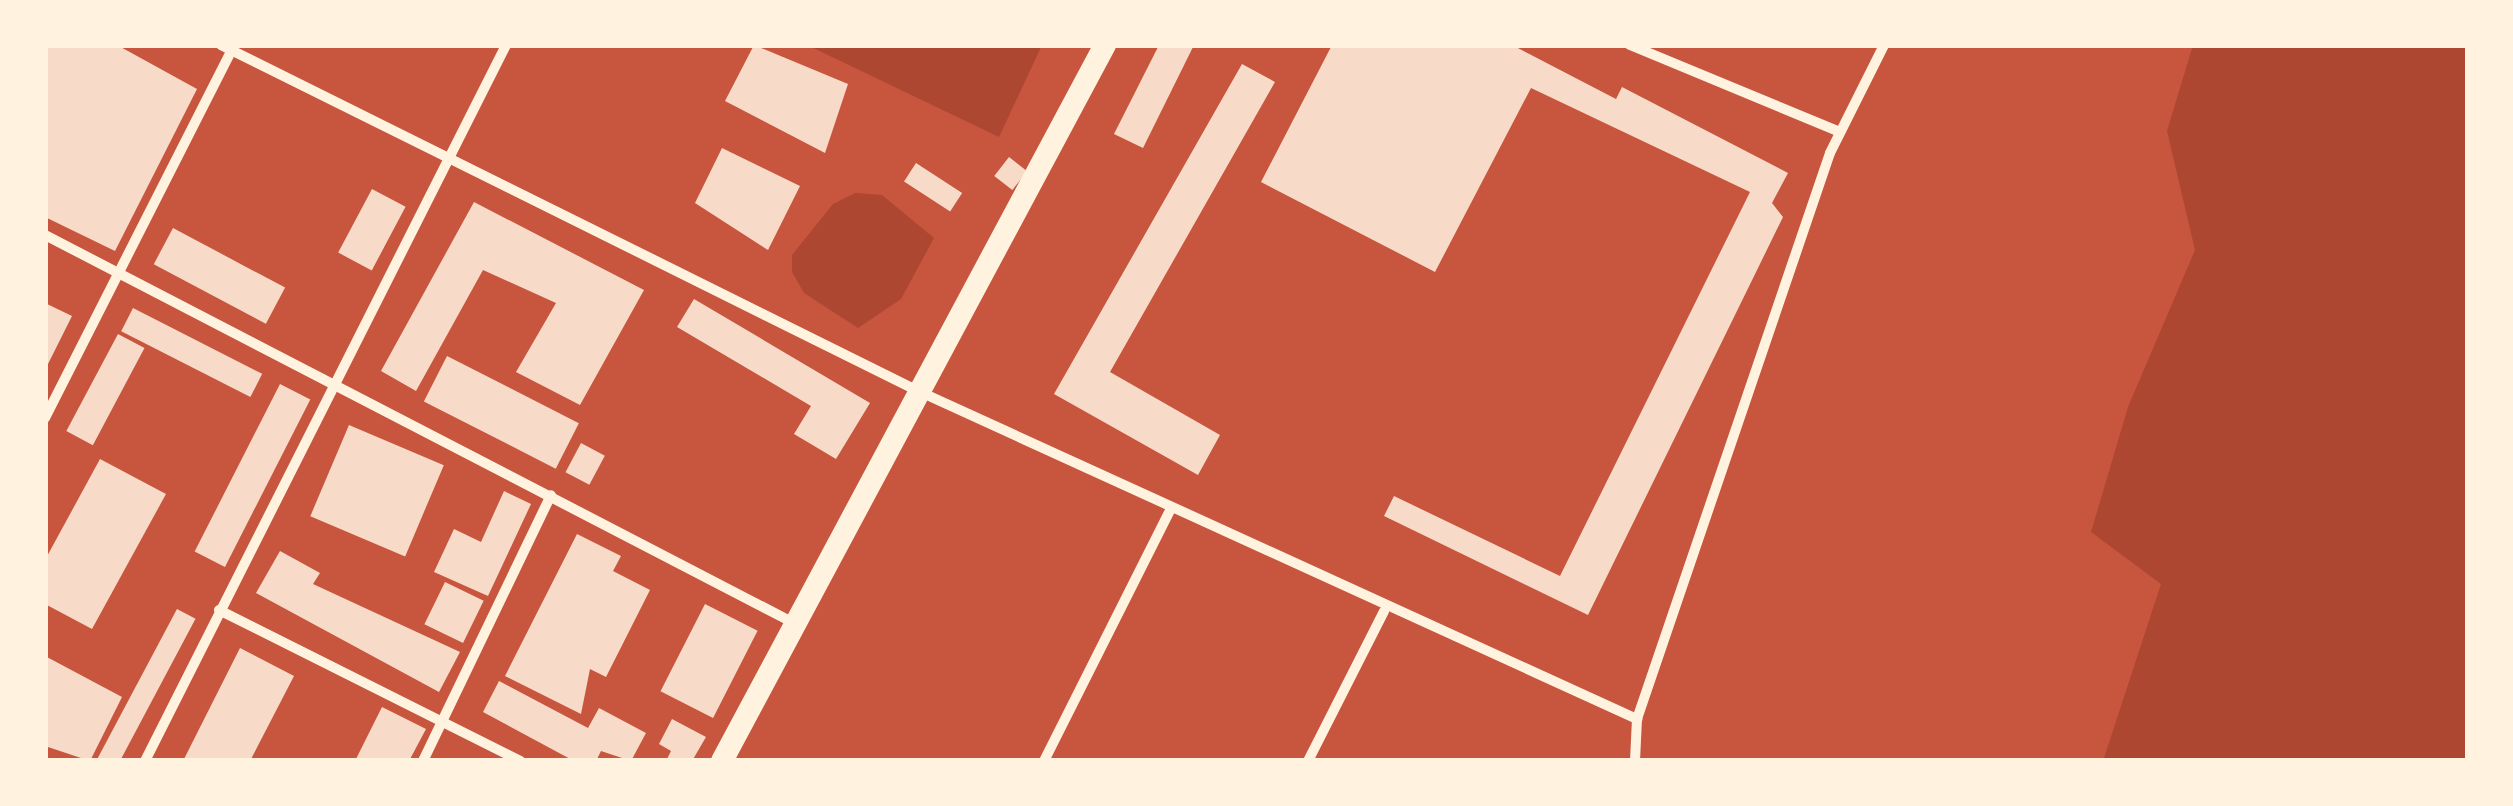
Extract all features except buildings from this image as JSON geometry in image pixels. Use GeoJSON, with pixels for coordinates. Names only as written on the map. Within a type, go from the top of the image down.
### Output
{"type":"FeatureCollection","features":[{"type":"Feature","properties":{"kind":"main road"},"geometry":{"type":"LineString","coordinates":[[722,761],[916,390],[1105,45]]}},
{"type":"Feature","properties":{"kind":"street"},"geometry":{"type":"LineString","coordinates":[[145,761],[330,384],[506,45]]}},
{"type":"Feature","properties":{"kind":"street"},"geometry":{"type":"LineString","coordinates":[[1630,45],[1840,132]]}},
{"type":"Feature","properties":{"kind":"street"},"geometry":{"type":"LineString","coordinates":[[1634,761],[1636,719],[1840,132],[1884,45]]}},
{"type":"Feature","properties":{"kind":"street"},"geometry":{"type":"LineString","coordinates":[[45,418],[227,48],[916,390],[1384,611],[1636,719]]}},
{"type":"Feature","properties":{"kind":"street"},"geometry":{"type":"LineString","coordinates":[[45,235],[792,622]]}},
{"type":"Feature","properties":{"kind":"street"},"geometry":{"type":"LineString","coordinates":[[424,761],[552,495]]}},
{"type":"Feature","properties":{"kind":"street"},"geometry":{"type":"LineString","coordinates":[[1044,761],[1170,510]]}},
{"type":"Feature","properties":{"kind":"street"},"geometry":{"type":"LineString","coordinates":[[219,610],[520,761]]}},
{"type":"Feature","properties":{"kind":"street"},"geometry":{"type":"LineString","coordinates":[[1308,761],[1384,611]]}},
{"type":"Feature","properties":{"kind":"shaded area"},"geometry":{"type":"Polygon","coordinates":[[[807,45],[1042,45],[999,137],[807,45]]]}},
{"type":"Feature","properties":{"kind":"shaded area"},"geometry":{"type":"Polygon","coordinates":[[[2193,45],[2468,45],[2468,761],[2103,761],[2161,584],[2091,532],[2128,407],[2195,250],[2167,131],[2193,45]]]}},
{"type":"Feature","properties":{"kind":"shaded area"},"geometry":{"type":"Polygon","coordinates":[[[855,193],[882,195],[934,238],[901,299],[858,328],[804,293],[792,272],[792,255],[833,204],[855,193]]]}}]}
